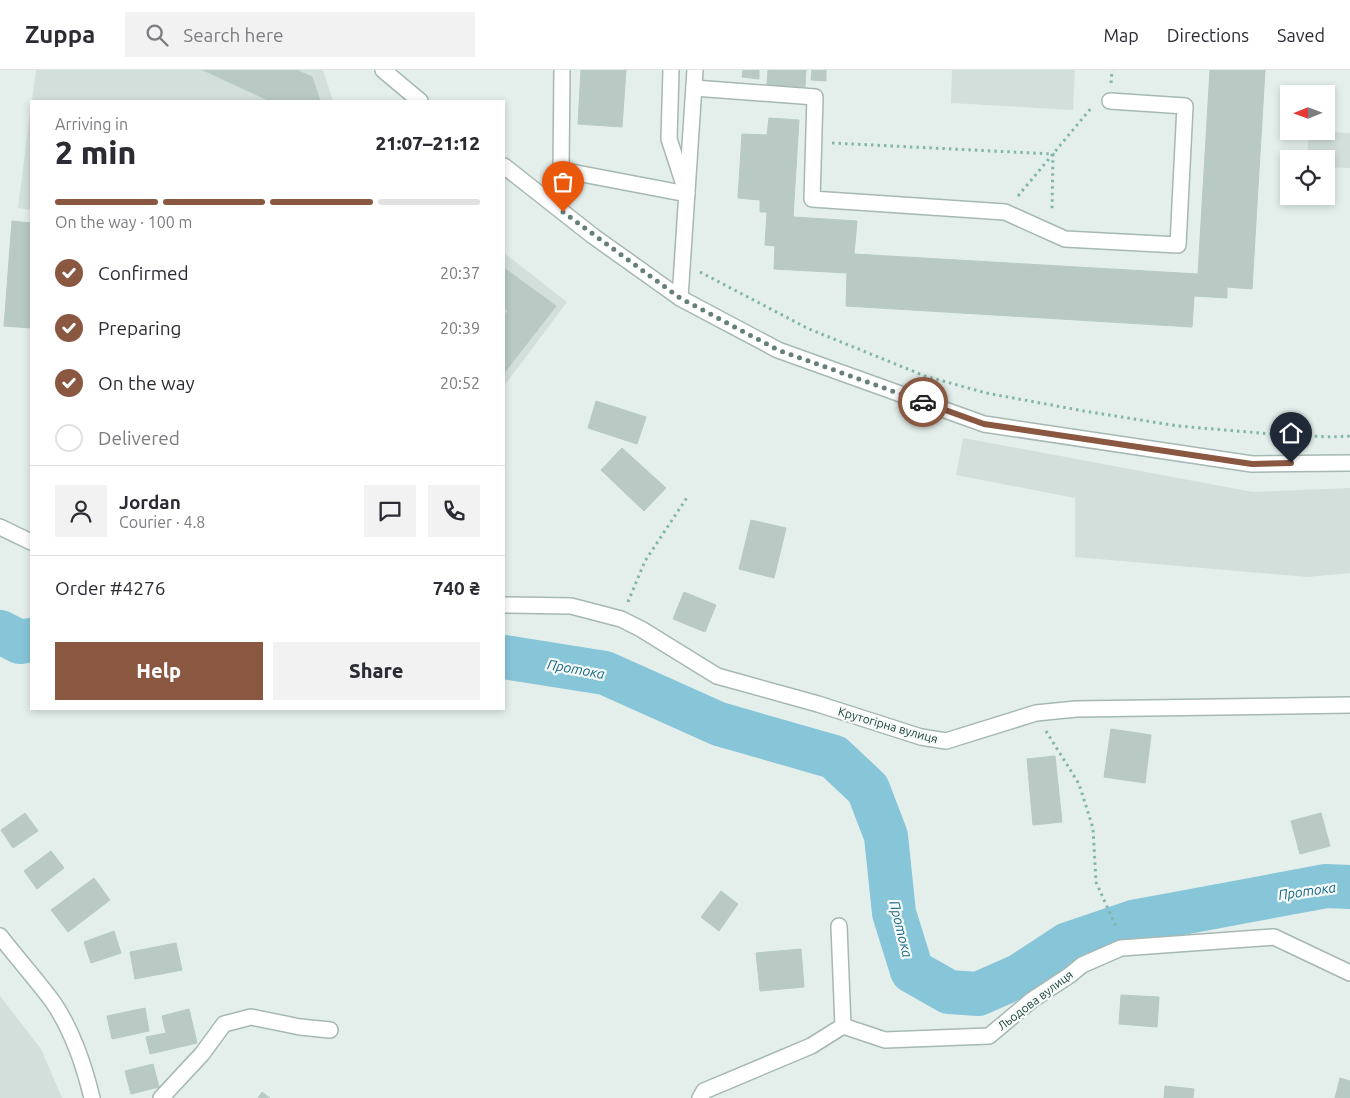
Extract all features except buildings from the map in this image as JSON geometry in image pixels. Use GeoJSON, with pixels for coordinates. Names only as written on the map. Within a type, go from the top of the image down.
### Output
{"type":"FeatureCollection","features":[{"type":"Feature","properties":{"kind":"street"},"geometry":{"type":"LineString","coordinates":[[383,70],[419,100]]}},
{"type":"Feature","properties":{"kind":"street"},"geometry":{"type":"LineString","coordinates":[[562,70],[561,170],[687,194]]}},
{"type":"Feature","properties":{"kind":"street"},"geometry":{"type":"LineString","coordinates":[[672,70],[669,140],[687,194]]}},
{"type":"Feature","properties":{"kind":"street"},"geometry":{"type":"LineString","coordinates":[[680,298],[695,70]]}},
{"type":"Feature","properties":{"kind":"street"},"geometry":{"type":"LineString","coordinates":[[694,88],[815,97],[812,199],[1005,212],[1065,239],[1178,245],[1185,106],[1110,101]]}},
{"type":"Feature","properties":{"kind":"street"},"geometry":{"type":"LineString","coordinates":[[505,167],[593,236],[680,298],[778,350],[984,424],[1252,464],[1350,463]]}},
{"type":"Feature","properties":{"kind":"street"},"geometry":{"type":"LineString","coordinates":[[0,527],[30,542]]}},
{"type":"Feature","properties":{"kind":"street","name":"Крутогірна вулиця"},"geometry":{"type":"LineString","coordinates":[[505,605],[571,606],[621,619],[641,629],[717,676],[818,704],[921,737],[946,741],[1036,714],[1076,709],[1350,704]]}},
{"type":"Feature","properties":{"kind":"street"},"geometry":{"type":"LineString","coordinates":[[700,1098],[704,1091],[811,1046],[843,1026],[839,926]]}},
{"type":"Feature","properties":{"kind":"street"},"geometry":{"type":"LineString","coordinates":[[0,936],[53,1003],[69,1030],[82,1063],[92,1098]]}},
{"type":"Feature","properties":{"kind":"street","name":"Льодова вулиця"},"geometry":{"type":"LineString","coordinates":[[843,1026],[885,1040],[989,1036],[1032,1000],[1082,965],[1121,948],[1274,937],[1350,973]]}},
{"type":"Feature","properties":{"kind":"street"},"geometry":{"type":"LineString","coordinates":[[161,1098],[202,1054],[224,1024],[251,1017],[300,1027],[330,1030]]}},
{"type":"Feature","properties":{"kind":"path"},"geometry":{"type":"LineString","coordinates":[[1005,212],[1090,107]]}},
{"type":"Feature","properties":{"kind":"path"},"geometry":{"type":"LineString","coordinates":[[814,142],[1053,154]]}},
{"type":"Feature","properties":{"kind":"path"},"geometry":{"type":"LineString","coordinates":[[1052,233],[1053,154]]}},
{"type":"Feature","properties":{"kind":"path"},"geometry":{"type":"LineString","coordinates":[[682,263],[809,329],[926,376],[986,393],[1178,426],[1272,434],[1350,436]]}},
{"type":"Feature","properties":{"kind":"path"},"geometry":{"type":"LineString","coordinates":[[621,619],[645,561],[688,496]]}},
{"type":"Feature","properties":{"kind":"path"},"geometry":{"type":"LineString","coordinates":[[1036,714],[1079,784],[1093,828],[1096,882],[1113,918]]}},
{"type":"Feature","properties":{"kind":"shaded area"},"geometry":{"type":"Polygon","coordinates":[[[36,70],[323,70],[333,100],[32,100],[36,70]]]}},
{"type":"Feature","properties":{"kind":"shaded area"},"geometry":{"type":"Polygon","coordinates":[[[952,70],[1075,70],[1073,110],[951,103],[952,70]]]}},
{"type":"Feature","properties":{"kind":"shaded area"},"geometry":{"type":"Polygon","coordinates":[[[30,113],[30,210],[18,208],[30,113]]]}},
{"type":"Feature","properties":{"kind":"shaded area"},"geometry":{"type":"Polygon","coordinates":[[[1335,132],[1350,133],[1350,168],[1335,167],[1335,150],[1308,150],[1308,140],[1335,140],[1335,132]]]}},
{"type":"Feature","properties":{"kind":"shaded area"},"geometry":{"type":"Polygon","coordinates":[[[505,254],[567,302],[505,385],[505,254]]]}},
{"type":"Feature","properties":{"kind":"shaded area"},"geometry":{"type":"Polygon","coordinates":[[[963,438],[1253,492],[1350,488],[1350,573],[1308,577],[1075,557],[1075,498],[956,475],[963,438]]]}},
{"type":"Feature","properties":{"kind":"shaded area"},"geometry":{"type":"Polygon","coordinates":[[[0,996],[41,1049],[62,1098],[0,1098],[0,996]]]}},
{"type":"Feature","properties":{"kind":"waterway","name":"Протока"},"geometry":{"type":"LineString","coordinates":[[0,632],[20,642],[30,640]]}},
{"type":"Feature","properties":{"kind":"waterway","name":"Протока"},"geometry":{"type":"LineString","coordinates":[[505,657],[605,673],[719,724],[834,757],[868,789],[886,836],[894,913],[912,971],[949,992],[978,994],[1019,976],[1068,944],[1133,922],[1326,886],[1350,887]]}},
{"type":"Feature","properties":{"kind":"way so far"},"geometry":{"type":"LineString","coordinates":[[563,212],[593,236],[680,298],[762,342],[778,350],[923,402]]}},
{"type":"Feature","properties":{"kind":"route"},"geometry":{"type":"LineString","coordinates":[[923,402],[984,424],[1252,464],[1291,463]]}}]}
